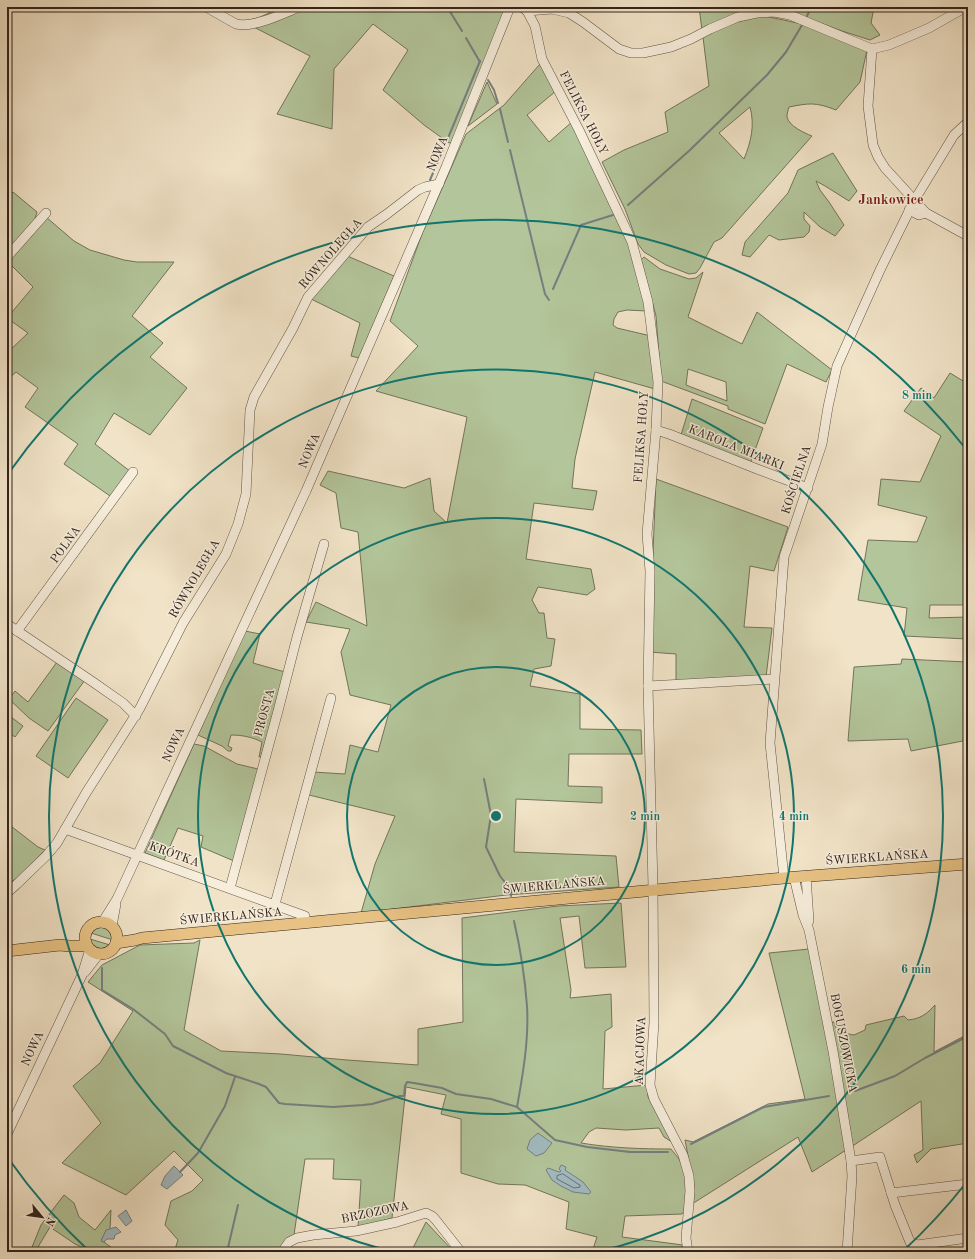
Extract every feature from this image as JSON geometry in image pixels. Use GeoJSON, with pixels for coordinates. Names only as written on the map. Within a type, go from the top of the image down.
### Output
{"type":"FeatureCollection","features":[{"type":"Feature","properties":{"kind":"main road","name":"ŚWIERKLAŃSKA"},"geometry":{"type":"LineString","coordinates":[[112,931],[142,938],[806,876],[968,864]]}},
{"type":"Feature","properties":{"kind":"main road"},"geometry":{"type":"LineString","coordinates":[[7,951],[60,945],[90,946],[105,954],[111,951],[112,931],[93,925],[89,928],[90,946]]}},
{"type":"Feature","properties":{"kind":"street"},"geometry":{"type":"LineString","coordinates":[[206,7],[240,25],[261,21],[299,7]]}},
{"type":"Feature","properties":{"kind":"street","name":"NOWA"},"geometry":{"type":"LineString","coordinates":[[112,931],[117,898],[293,519],[439,184],[510,7]]}},
{"type":"Feature","properties":{"kind":"street"},"geometry":{"type":"LineString","coordinates":[[524,9],[552,9],[569,13],[619,49],[631,53],[643,53],[671,48],[738,17],[758,13],[774,12],[790,15],[872,49],[889,45],[929,28],[966,7]]}},
{"type":"Feature","properties":{"kind":"street","name":"FELIKSA HOŁY"},"geometry":{"type":"LineString","coordinates":[[524,9],[534,26],[542,59],[579,130],[632,242],[648,302],[658,382],[656,430],[647,534],[650,571],[648,686],[653,890]]}},
{"type":"Feature","properties":{"kind":"street"},"geometry":{"type":"LineString","coordinates":[[534,26],[540,14],[546,9]]}},
{"type":"Feature","properties":{"kind":"street"},"geometry":{"type":"LineString","coordinates":[[872,49],[868,106],[873,145],[878,157],[885,168],[926,213],[968,236]]}},
{"type":"Feature","properties":{"kind":"street","name":"KOŚCIELNA"},"geometry":{"type":"LineString","coordinates":[[789,878],[770,743],[784,557],[822,444],[837,366],[909,210],[954,135],[968,122]]}},
{"type":"Feature","properties":{"kind":"street","name":"RÓWNOLEGŁA"},"geometry":{"type":"LineString","coordinates":[[7,892],[51,851],[66,829],[86,793],[136,716],[183,624],[218,568],[232,540],[246,494],[250,410],[254,397],[293,328],[308,297],[368,227],[418,190],[439,184]]}},
{"type":"Feature","properties":{"kind":"street"},"geometry":{"type":"LineString","coordinates":[[909,210],[919,215],[926,213]]}},
{"type":"Feature","properties":{"kind":"street"},"geometry":{"type":"LineString","coordinates":[[7,257],[46,213]]}},
{"type":"Feature","properties":{"kind":"street","name":"KAROLA MIARKI"},"geometry":{"type":"LineString","coordinates":[[656,430],[681,438],[808,488]]}},
{"type":"Feature","properties":{"kind":"street","name":"POLNA"},"geometry":{"type":"LineString","coordinates":[[17,631],[133,472]]}},
{"type":"Feature","properties":{"kind":"street","name":"PROSTA"},"geometry":{"type":"LineString","coordinates":[[230,888],[297,637],[324,544]]}},
{"type":"Feature","properties":{"kind":"street"},"geometry":{"type":"LineString","coordinates":[[7,624],[93,682],[123,704],[136,716]]}},
{"type":"Feature","properties":{"kind":"street"},"geometry":{"type":"LineString","coordinates":[[648,686],[774,679]]}},
{"type":"Feature","properties":{"kind":"street"},"geometry":{"type":"LineString","coordinates":[[274,904],[331,698]]}},
{"type":"Feature","properties":{"kind":"street","name":"KRÓTKA"},"geometry":{"type":"LineString","coordinates":[[66,829],[305,916]]}},
{"type":"Feature","properties":{"kind":"street","name":"BOGUSZOWICKA"},"geometry":{"type":"LineString","coordinates":[[806,876],[809,930],[834,1058],[851,1161],[852,1176],[847,1252]]}},
{"type":"Feature","properties":{"kind":"street","name":"BOGUSZOWICKA"},"geometry":{"type":"LineString","coordinates":[[789,878],[809,930]]}},
{"type":"Feature","properties":{"kind":"street","name":"AKACJOWA"},"geometry":{"type":"LineString","coordinates":[[653,890],[654,1022],[650,1085],[654,1099],[683,1155],[689,1176],[690,1190],[686,1232],[687,1251]]}},
{"type":"Feature","properties":{"kind":"street","name":"NOWA"},"geometry":{"type":"LineString","coordinates":[[7,1134],[82,975],[90,946]]}},
{"type":"Feature","properties":{"kind":"street"},"geometry":{"type":"LineString","coordinates":[[851,1161],[880,1157],[891,1194],[906,1235],[912,1244],[917,1245],[968,1238]]}},
{"type":"Feature","properties":{"kind":"street"},"geometry":{"type":"LineString","coordinates":[[891,1194],[968,1184]]}},
{"type":"Feature","properties":{"kind":"street","name":"BRZOZOWA"},"geometry":{"type":"LineString","coordinates":[[282,1252],[289,1242],[296,1238],[356,1230],[397,1222],[426,1213],[435,1219],[461,1252]]}},
{"type":"Feature","properties":{"kind":"green space"},"geometry":{"type":"Polygon","coordinates":[[[280,7],[506,7],[452,142],[449,143],[424,125],[383,90],[408,50],[373,24],[334,69],[332,129],[277,114],[310,56],[242,21],[262,16],[280,7]]]}},
{"type":"Feature","properties":{"kind":"green space"},"geometry":{"type":"Polygon","coordinates":[[[699,7],[874,7],[871,23],[880,35],[870,40],[794,13],[769,9],[702,30],[699,7]]]}},
{"type":"Feature","properties":{"kind":"green space"},"geometry":{"type":"Polygon","coordinates":[[[760,15],[802,24],[867,50],[860,82],[836,110],[812,104],[789,107],[787,117],[788,120],[801,131],[812,136],[722,238],[714,242],[696,273],[689,274],[666,265],[644,252],[638,244],[625,209],[602,162],[624,150],[668,132],[665,112],[709,86],[703,37],[716,29],[760,15]],[[750,107],[719,133],[744,159],[752,133],[750,107]]]}},
{"type":"Feature","properties":{"kind":"green space"},"geometry":{"type":"Polygon","coordinates":[[[540,64],[556,91],[527,115],[549,142],[573,121],[631,242],[647,311],[627,310],[618,312],[614,319],[613,325],[617,328],[651,336],[655,389],[595,372],[575,459],[572,488],[597,491],[593,510],[534,503],[526,559],[591,569],[595,589],[587,595],[538,587],[532,600],[539,613],[544,613],[547,638],[555,639],[551,666],[534,669],[530,686],[580,694],[580,729],[641,730],[642,754],[569,754],[568,786],[602,787],[602,803],[516,799],[514,852],[616,856],[619,887],[506,895],[361,913],[375,864],[395,816],[309,795],[313,772],[345,774],[350,745],[378,752],[391,705],[350,695],[341,652],[350,629],[306,622],[316,602],[367,626],[358,532],[341,528],[336,493],[320,485],[328,471],[404,488],[430,478],[434,511],[447,523],[467,417],[376,391],[418,346],[390,321],[422,234],[466,134],[504,105],[540,64]]]}},
{"type":"Feature","properties":{"kind":"green space"},"geometry":{"type":"Polygon","coordinates":[[[487,82],[497,104],[468,126],[487,82]]]}},
{"type":"Feature","properties":{"kind":"green space"},"geometry":{"type":"Polygon","coordinates":[[[833,153],[857,191],[849,201],[816,181],[820,190],[844,225],[835,236],[820,227],[804,212],[804,219],[810,226],[809,232],[804,237],[779,240],[769,235],[750,257],[742,255],[745,242],[788,193],[798,170],[833,153]]]}},
{"type":"Feature","properties":{"kind":"green space"},"geometry":{"type":"Polygon","coordinates":[[[13,192],[37,212],[34,222],[7,251],[7,199],[13,192]]]}},
{"type":"Feature","properties":{"kind":"green space"},"geometry":{"type":"Polygon","coordinates":[[[46,217],[74,241],[90,250],[124,260],[137,262],[174,262],[132,316],[163,343],[150,357],[187,388],[150,435],[114,413],[95,444],[131,472],[113,498],[64,464],[78,444],[25,407],[38,388],[16,372],[7,380],[7,353],[28,333],[7,318],[33,287],[7,261],[46,217]]]}},
{"type":"Feature","properties":{"kind":"green space"},"geometry":{"type":"Polygon","coordinates":[[[345,255],[394,276],[359,358],[351,356],[360,323],[311,299],[345,255]]]}},
{"type":"Feature","properties":{"kind":"green space"},"geometry":{"type":"Polygon","coordinates":[[[644,257],[660,269],[689,279],[696,278],[703,272],[688,317],[742,344],[757,312],[832,370],[826,382],[787,364],[765,424],[728,409],[728,406],[661,381],[656,316],[641,260],[644,257]],[[688,369],[686,385],[727,401],[726,382],[688,369]]]}},
{"type":"Feature","properties":{"kind":"green space"},"geometry":{"type":"Polygon","coordinates":[[[950,373],[968,384],[968,605],[930,605],[929,618],[968,617],[968,639],[904,636],[907,608],[858,600],[868,540],[917,542],[927,517],[878,505],[881,479],[920,482],[941,436],[904,411],[921,388],[934,398],[950,373]]]}},
{"type":"Feature","properties":{"kind":"green space"},"geometry":{"type":"Polygon","coordinates":[[[692,399],[763,428],[750,464],[681,435],[692,399]]]}},
{"type":"Feature","properties":{"kind":"green space"},"geometry":{"type":"Polygon","coordinates":[[[656,479],[788,527],[774,571],[750,566],[744,627],[772,628],[766,677],[676,684],[676,654],[649,652],[656,479]]]}},
{"type":"Feature","properties":{"kind":"green space"},"geometry":{"type":"Polygon","coordinates":[[[245,631],[260,634],[253,663],[285,672],[261,757],[259,757],[262,742],[254,739],[231,735],[228,746],[232,748],[231,751],[228,751],[222,746],[198,735],[245,631]]]}},
{"type":"Feature","properties":{"kind":"green space"},"geometry":{"type":"Polygon","coordinates":[[[902,659],[968,662],[968,740],[911,751],[908,739],[848,741],[854,667],[901,664],[902,659]]]}},
{"type":"Feature","properties":{"kind":"green space"},"geometry":{"type":"Polygon","coordinates":[[[57,662],[85,680],[48,731],[29,718],[9,699],[15,691],[28,702],[57,662]]]}},
{"type":"Feature","properties":{"kind":"green space"},"geometry":{"type":"Polygon","coordinates":[[[76,698],[108,720],[68,778],[36,756],[76,698]]]}},
{"type":"Feature","properties":{"kind":"green space"},"geometry":{"type":"Polygon","coordinates":[[[7,714],[23,726],[15,737],[7,731],[7,714]]]}},
{"type":"Feature","properties":{"kind":"green space"},"geometry":{"type":"Polygon","coordinates":[[[194,744],[204,746],[237,764],[258,769],[234,861],[201,847],[203,836],[178,828],[164,860],[145,853],[194,744]]]}},
{"type":"Feature","properties":{"kind":"green space"},"geometry":{"type":"Polygon","coordinates":[[[7,823],[38,847],[45,850],[21,875],[7,885],[7,823]]]}},
{"type":"Feature","properties":{"kind":"green space"},"geometry":{"type":"Polygon","coordinates":[[[621,903],[626,967],[585,968],[579,916],[560,918],[571,990],[570,998],[611,994],[612,1027],[605,1031],[603,1089],[647,1085],[648,1097],[672,1142],[664,1137],[659,1128],[626,1130],[596,1128],[589,1132],[581,1143],[626,1148],[671,1149],[679,1159],[685,1179],[687,1203],[685,1209],[682,1214],[625,1216],[622,1237],[683,1245],[677,1252],[592,1252],[597,1237],[566,1229],[569,1202],[525,1185],[498,1184],[461,1173],[461,1119],[441,1114],[446,1095],[406,1087],[392,1218],[358,1228],[361,1180],[333,1179],[334,1159],[305,1159],[294,1235],[279,1252],[174,1252],[178,1240],[165,1225],[171,1201],[192,1191],[203,1180],[174,1151],[126,1195],[62,1163],[101,1123],[73,1086],[100,1063],[133,1011],[88,982],[102,965],[140,945],[194,943],[200,940],[184,1030],[221,1051],[281,1054],[418,1065],[418,1029],[463,1022],[462,918],[558,906],[621,903]]]}},
{"type":"Feature","properties":{"kind":"green space"},"geometry":{"type":"Polygon","coordinates":[[[102,927],[110,931],[113,940],[91,933],[95,928],[102,927]]]}},
{"type":"Feature","properties":{"kind":"green space"},"geometry":{"type":"Polygon","coordinates":[[[90,939],[110,945],[104,950],[99,949],[93,946],[90,939]]]}},
{"type":"Feature","properties":{"kind":"green space"},"geometry":{"type":"Polygon","coordinates":[[[809,949],[829,1049],[846,1150],[812,1172],[798,1137],[692,1204],[694,1187],[685,1140],[693,1142],[768,1104],[805,1099],[769,953],[809,949]]]}},
{"type":"Feature","properties":{"kind":"green space"},"geometry":{"type":"Polygon","coordinates":[[[935,1005],[934,1052],[968,1034],[968,1143],[931,1149],[917,1163],[914,1155],[923,1150],[921,1101],[851,1147],[830,1022],[834,1022],[835,1026],[841,1032],[854,1035],[865,1030],[866,1025],[904,1016],[908,1020],[920,1017],[935,1005]]]}},
{"type":"Feature","properties":{"kind":"green space"},"geometry":{"type":"Polygon","coordinates":[[[64,1195],[74,1203],[79,1217],[95,1230],[111,1210],[110,1229],[101,1240],[118,1252],[93,1252],[75,1244],[50,1227],[35,1252],[30,1252],[41,1225],[64,1195]]]}},
{"type":"Feature","properties":{"kind":"green space"},"geometry":{"type":"Polygon","coordinates":[[[426,1222],[454,1252],[407,1252],[412,1250],[426,1222]]]}},
{"type":"Feature","properties":{"kind":"water"},"geometry":{"type":"Polygon","coordinates":[[[538,1133],[552,1143],[544,1153],[536,1156],[527,1149],[530,1140],[538,1133]]]}},
{"type":"Feature","properties":{"kind":"water"},"geometry":{"type":"Polygon","coordinates":[[[561,1165],[566,1167],[565,1170],[583,1182],[591,1192],[589,1194],[573,1192],[552,1180],[546,1170],[548,1168],[559,1172],[561,1171],[559,1169],[561,1165]]]}},
{"type":"Feature","properties":{"kind":"water"},"geometry":{"type":"Polygon","coordinates":[[[174,1166],[183,1175],[167,1189],[161,1185],[165,1176],[174,1166]]]}},
{"type":"Feature","properties":{"kind":"water"},"geometry":{"type":"Polygon","coordinates":[[[126,1210],[132,1221],[126,1226],[118,1216],[126,1210]]]}},
{"type":"Feature","properties":{"kind":"water"},"geometry":{"type":"Polygon","coordinates":[[[116,1227],[121,1232],[115,1235],[114,1239],[107,1239],[104,1242],[101,1241],[106,1230],[116,1227]]]}},
{"type":"Feature","properties":{"kind":"waterway"},"geometry":{"type":"LineString","coordinates":[[807,16],[811,7]]}},
{"type":"Feature","properties":{"kind":"waterway"},"geometry":{"type":"LineString","coordinates":[[449,10],[462,31]]}},
{"type":"Feature","properties":{"kind":"waterway"},"geometry":{"type":"LineString","coordinates":[[628,205],[690,150],[767,75],[786,52],[802,25]]}},
{"type":"Feature","properties":{"kind":"waterway"},"geometry":{"type":"LineString","coordinates":[[466,38],[480,62]]}},
{"type":"Feature","properties":{"kind":"waterway"},"geometry":{"type":"LineString","coordinates":[[448,138],[480,61]]}},
{"type":"Feature","properties":{"kind":"waterway"},"geometry":{"type":"LineString","coordinates":[[488,80],[494,90],[498,103]]}},
{"type":"Feature","properties":{"kind":"waterway"},"geometry":{"type":"LineString","coordinates":[[500,109],[508,142]]}},
{"type":"Feature","properties":{"kind":"waterway"},"geometry":{"type":"LineString","coordinates":[[430,180],[444,147]]}},
{"type":"Feature","properties":{"kind":"waterway"},"geometry":{"type":"LineString","coordinates":[[510,150],[545,294],[549,300]]}},
{"type":"Feature","properties":{"kind":"waterway"},"geometry":{"type":"LineString","coordinates":[[553,289],[581,225],[613,215]]}},
{"type":"Feature","properties":{"kind":"waterway"},"geometry":{"type":"LineString","coordinates":[[484,779],[491,815],[486,847],[500,876],[511,890],[511,896]]}},
{"type":"Feature","properties":{"kind":"waterway"},"geometry":{"type":"LineString","coordinates":[[7,877],[10,883]]}},
{"type":"Feature","properties":{"kind":"waterway"},"geometry":{"type":"LineString","coordinates":[[514,921],[524,974],[527,1006],[525,1056],[517,1107]]}},
{"type":"Feature","properties":{"kind":"waterway"},"geometry":{"type":"LineString","coordinates":[[102,968],[102,990],[133,1009],[165,1034],[173,1046],[226,1073],[266,1087],[279,1103],[333,1107],[372,1104],[404,1096],[407,1082],[442,1088],[456,1094],[491,1099],[517,1107],[555,1140],[587,1147],[630,1152],[668,1152]]}},
{"type":"Feature","properties":{"kind":"waterway"},"geometry":{"type":"LineString","coordinates":[[855,1091],[895,1076],[925,1058],[968,1036]]}},
{"type":"Feature","properties":{"kind":"waterway"},"geometry":{"type":"LineString","coordinates":[[180,1172],[198,1153],[225,1106],[235,1077]]}},
{"type":"Feature","properties":{"kind":"waterway"},"geometry":{"type":"LineString","coordinates":[[691,1144],[764,1107],[829,1096]]}},
{"type":"Feature","properties":{"kind":"waterway"},"geometry":{"type":"LineString","coordinates":[[227,1252],[238,1205]]}},
{"type":"Feature","properties":{"kind":"district","name":"Jankowice"},"geometry":{"type":"Point","coordinates":[891,200]}}]}
